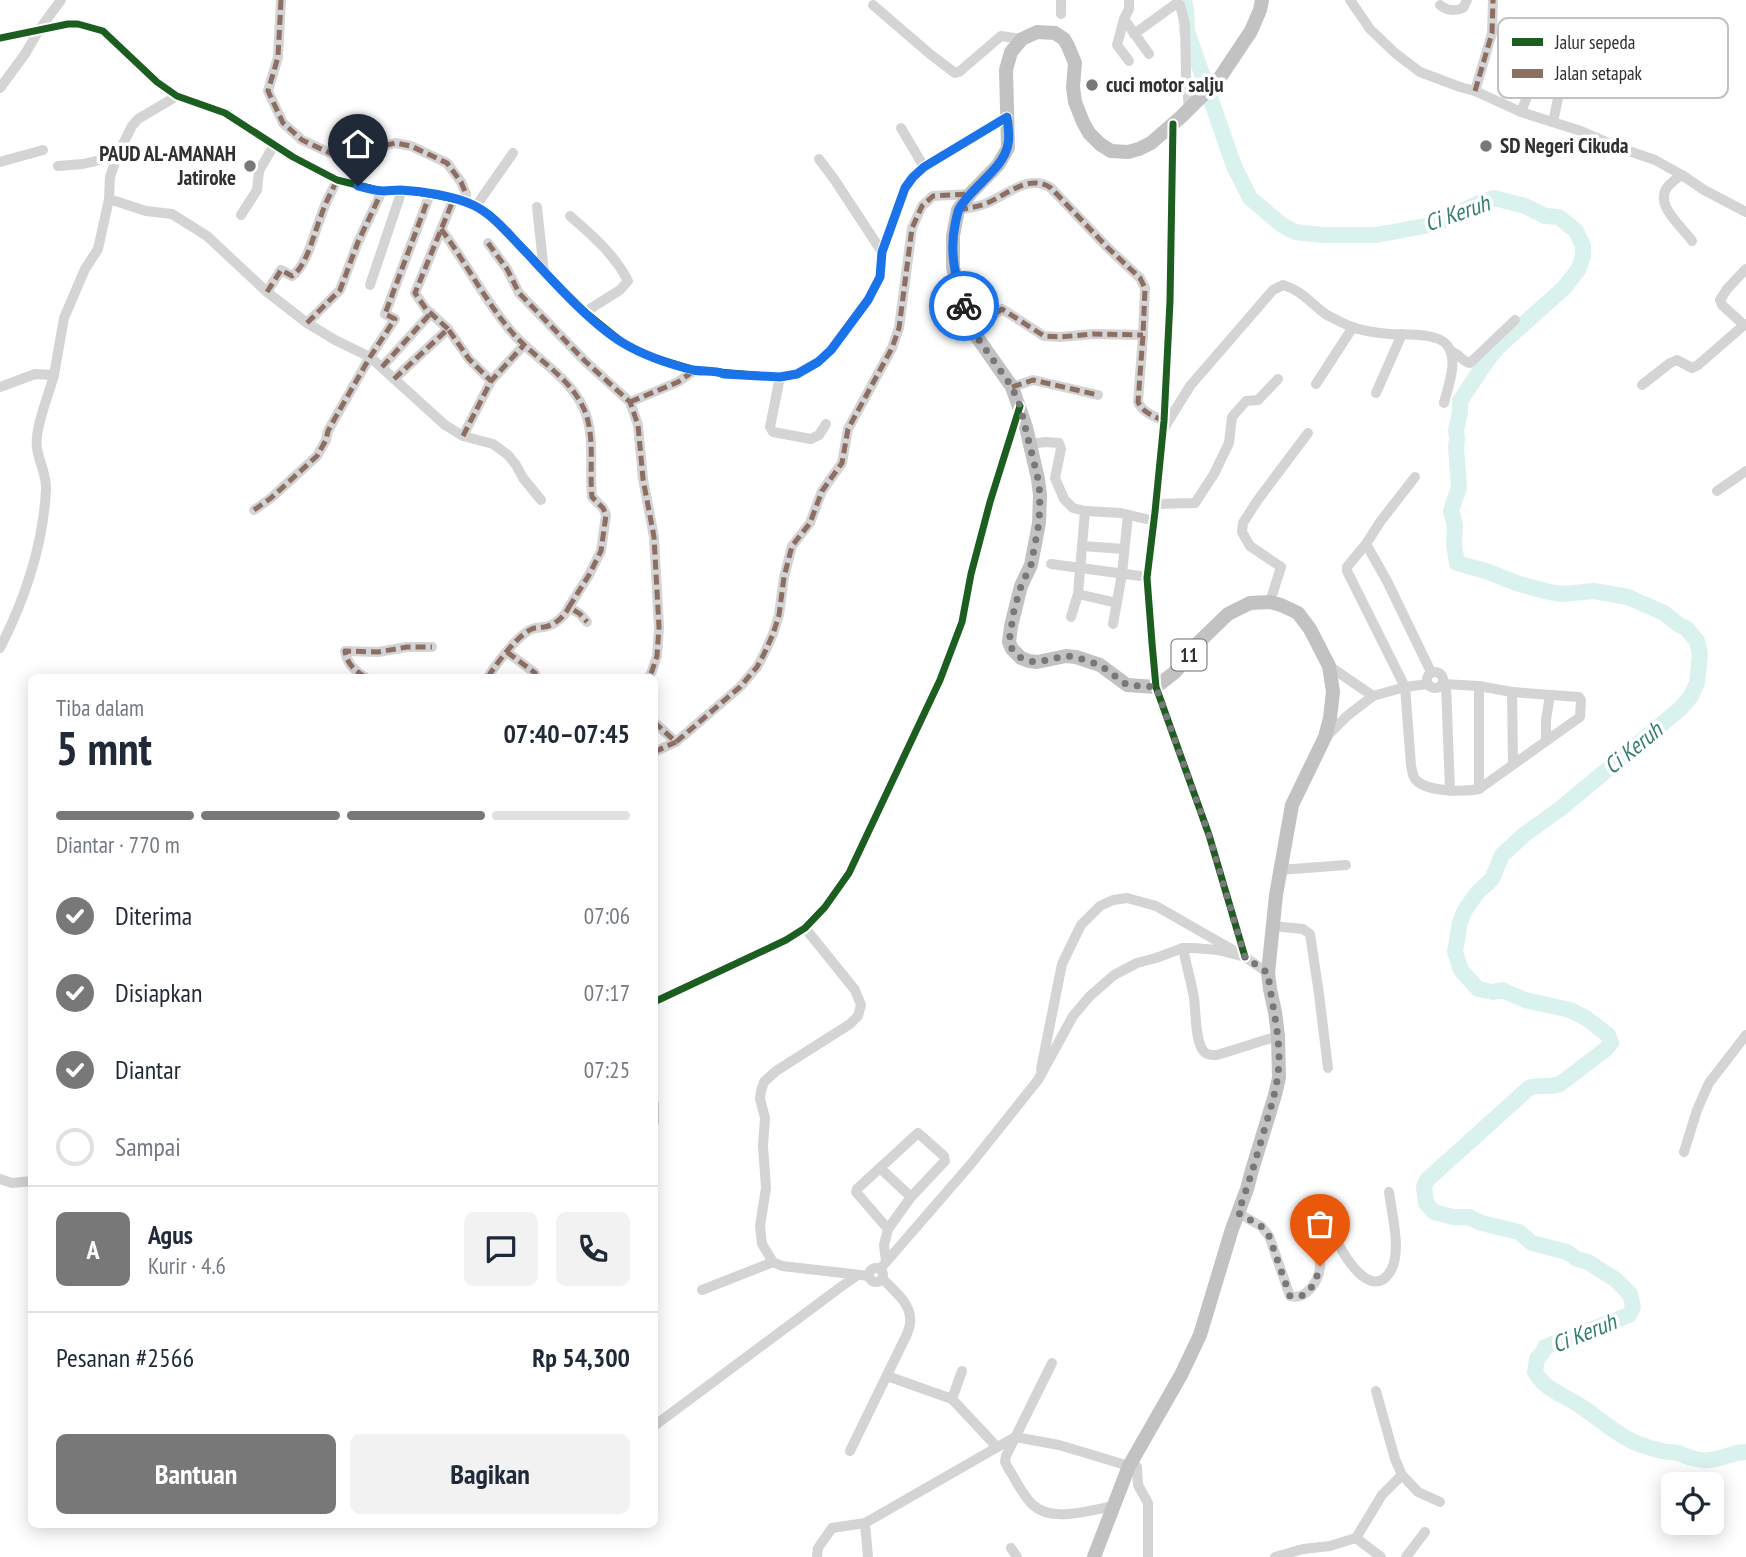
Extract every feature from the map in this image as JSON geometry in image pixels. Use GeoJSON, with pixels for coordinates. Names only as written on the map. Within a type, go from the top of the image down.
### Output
{"type":"FeatureCollection","features":[{"type":"Feature","properties":{"kind":"highway"},"geometry":{"type":"LineString","coordinates":[[1021,39],[1037,32],[1055,33],[1064,39],[1075,63],[1075,102],[1089,133],[1111,151],[1128,152],[1151,143],[1219,79],[1251,31],[1262,0]]}},
{"type":"Feature","properties":{"kind":"highway","name":"11"},"geometry":{"type":"LineString","coordinates":[[1021,39],[1011,52],[1006,70],[1009,141],[1005,154],[958,211],[953,236],[953,268],[972,330],[1012,387],[1020,406],[1040,495],[1039,523],[1031,565],[1014,610],[1009,642],[1012,649],[1021,658],[1029,661],[1076,657],[1100,665],[1127,685],[1156,687],[1175,672],[1228,614],[1250,603],[1270,602]]}},
{"type":"Feature","properties":{"kind":"highway"},"geometry":{"type":"LineString","coordinates":[[1094,1557],[1130,1464],[1181,1375],[1200,1335],[1279,1078],[1278,1036],[1268,973],[1272,926],[1292,805],[1325,737],[1333,692],[1329,666],[1310,629],[1298,612],[1270,602]]}},
{"type":"Feature","properties":{"kind":"street"},"geometry":{"type":"LineString","coordinates":[[0,89],[61,0]]}},
{"type":"Feature","properties":{"kind":"street"},"geometry":{"type":"LineString","coordinates":[[281,0],[278,57],[268,90],[283,123],[302,140],[331,153],[357,153],[395,143],[411,146],[447,163],[461,182],[466,194],[441,229],[415,293],[448,329],[469,359],[491,381]]}},
{"type":"Feature","properties":{"kind":"street"},"geometry":{"type":"LineString","coordinates":[[1061,0],[1061,14]]}},
{"type":"Feature","properties":{"kind":"street"},"geometry":{"type":"LineString","coordinates":[[1129,0],[1129,9],[1117,44],[1129,61]]}},
{"type":"Feature","properties":{"kind":"street"},"geometry":{"type":"LineString","coordinates":[[1350,0],[1370,29],[1412,68],[1475,91],[1521,112],[1581,131],[1655,160],[1746,212]]}},
{"type":"Feature","properties":{"kind":"street"},"geometry":{"type":"LineString","coordinates":[[1440,5],[1442,8],[1458,10],[1463,8],[1467,0]]}},
{"type":"Feature","properties":{"kind":"street"},"geometry":{"type":"LineString","coordinates":[[1475,91],[1492,33],[1493,0]]}},
{"type":"Feature","properties":{"kind":"street"},"geometry":{"type":"LineString","coordinates":[[1134,34],[1177,3],[1180,5],[1185,24],[1186,74],[1191,107]]}},
{"type":"Feature","properties":{"kind":"street"},"geometry":{"type":"LineString","coordinates":[[873,5],[956,73],[1001,36],[1021,39]]}},
{"type":"Feature","properties":{"kind":"street"},"geometry":{"type":"LineString","coordinates":[[1124,19],[1149,54]]}},
{"type":"Feature","properties":{"kind":"street"},"geometry":{"type":"LineString","coordinates":[[0,38],[68,24],[103,31],[177,96],[225,113],[274,145],[337,180],[382,191],[401,190],[430,194],[476,206],[498,222],[585,312],[622,342],[646,355],[695,370],[724,374],[780,377],[797,374],[818,362],[831,350],[868,300],[880,277],[882,252],[905,188],[913,177],[924,167],[1007,117]]}},
{"type":"Feature","properties":{"kind":"street"},"geometry":{"type":"LineString","coordinates":[[0,648],[15,619],[36,553],[44,514],[46,486],[36,440],[54,376],[64,318],[85,269],[97,249],[109,199],[110,177],[132,126],[138,119],[177,96]]}},
{"type":"Feature","properties":{"kind":"street"},"geometry":{"type":"LineString","coordinates":[[1521,112],[1526,98]]}},
{"type":"Feature","properties":{"kind":"street"},"geometry":{"type":"LineString","coordinates":[[1553,122],[1558,98]]}},
{"type":"Feature","properties":{"kind":"street"},"geometry":{"type":"LineString","coordinates":[[1173,124],[1170,301],[1163,426],[1147,578],[1156,687],[1209,835],[1245,957]]}},
{"type":"Feature","properties":{"kind":"street"},"geometry":{"type":"LineString","coordinates":[[901,128],[924,167]]}},
{"type":"Feature","properties":{"kind":"street"},"geometry":{"type":"LineString","coordinates":[[241,215],[257,190],[259,171],[274,145]]}},
{"type":"Feature","properties":{"kind":"street"},"geometry":{"type":"LineString","coordinates":[[0,162],[43,150]]}},
{"type":"Feature","properties":{"kind":"street"},"geometry":{"type":"LineString","coordinates":[[476,206],[513,153]]}},
{"type":"Feature","properties":{"kind":"street"},"geometry":{"type":"LineString","coordinates":[[58,166],[83,164],[117,156]]}},
{"type":"Feature","properties":{"kind":"street"},"geometry":{"type":"LineString","coordinates":[[819,159],[882,252]]}},
{"type":"Feature","properties":{"kind":"street"},"geometry":{"type":"LineString","coordinates":[[1682,175],[1669,186],[1664,195],[1664,203],[1692,241]]}},
{"type":"Feature","properties":{"kind":"street"},"geometry":{"type":"LineString","coordinates":[[267,292],[281,270],[292,276],[298,271],[337,180]]}},
{"type":"Feature","properties":{"kind":"street"},"geometry":{"type":"LineString","coordinates":[[958,211],[985,204],[1024,184],[1037,181],[1044,183],[1140,278],[1145,288],[1138,404],[1163,426]]}},
{"type":"Feature","properties":{"kind":"street"},"geometry":{"type":"LineString","coordinates":[[370,285],[401,190]]}},
{"type":"Feature","properties":{"kind":"street"},"geometry":{"type":"LineString","coordinates":[[307,323],[340,290],[358,242],[382,191]]}},
{"type":"Feature","properties":{"kind":"street"},"geometry":{"type":"LineString","coordinates":[[254,510],[317,456],[334,420],[395,319],[385,314],[430,194]]}},
{"type":"Feature","properties":{"kind":"street"},"geometry":{"type":"LineString","coordinates":[[658,750],[676,742],[740,687],[757,667],[779,615],[784,577],[792,546],[810,523],[822,491],[842,463],[848,429],[886,360],[899,328],[912,228],[922,206],[933,196],[970,194]]}},
{"type":"Feature","properties":{"kind":"street"},"geometry":{"type":"LineString","coordinates":[[109,199],[146,211],[172,214],[207,236],[267,292],[307,323],[370,357],[444,425],[463,436],[493,444],[508,455],[541,499]]}},
{"type":"Feature","properties":{"kind":"street"},"geometry":{"type":"LineString","coordinates":[[537,207],[544,272]]}},
{"type":"Feature","properties":{"kind":"street"},"geometry":{"type":"LineString","coordinates":[[570,216],[607,251],[622,268],[628,281],[620,290],[585,312]]}},
{"type":"Feature","properties":{"kind":"street"},"geometry":{"type":"LineString","coordinates":[[441,229],[507,327],[523,346],[567,384],[584,408],[589,429],[592,497],[606,515],[601,551],[567,612],[552,625],[535,627],[526,632],[515,641],[490,674]]}},
{"type":"Feature","properties":{"kind":"street"},"geometry":{"type":"LineString","coordinates":[[488,243],[507,269],[519,293],[630,402],[638,425],[643,479],[654,537],[659,627],[657,656],[650,674]]}},
{"type":"Feature","properties":{"kind":"street"},"geometry":{"type":"LineString","coordinates":[[1642,385],[1677,360],[1692,368],[1698,365],[1745,325],[1722,305],[1720,300],[1746,269]]}},
{"type":"Feature","properties":{"kind":"street"},"geometry":{"type":"LineString","coordinates":[[1163,426],[1189,386],[1273,290],[1283,285],[1311,300],[1327,314],[1353,327],[1433,337],[1446,342],[1452,360],[1444,403]]}},
{"type":"Feature","properties":{"kind":"street"},"geometry":{"type":"LineString","coordinates":[[972,330],[1002,309],[1044,335],[1143,335]]}},
{"type":"Feature","properties":{"kind":"street"},"geometry":{"type":"LineString","coordinates":[[382,367],[431,313]]}},
{"type":"Feature","properties":{"kind":"street"},"geometry":{"type":"LineString","coordinates":[[1451,351],[1470,363],[1515,320]]}},
{"type":"Feature","properties":{"kind":"street"},"geometry":{"type":"LineString","coordinates":[[1317,384],[1353,327]]}},
{"type":"Feature","properties":{"kind":"street"},"geometry":{"type":"LineString","coordinates":[[394,379],[448,329]]}},
{"type":"Feature","properties":{"kind":"street"},"geometry":{"type":"LineString","coordinates":[[1376,393],[1402,334]]}},
{"type":"Feature","properties":{"kind":"street"},"geometry":{"type":"LineString","coordinates":[[463,436],[491,381],[523,346]]}},
{"type":"Feature","properties":{"kind":"street"},"geometry":{"type":"LineString","coordinates":[[630,402],[678,382],[695,370]]}},
{"type":"Feature","properties":{"kind":"street"},"geometry":{"type":"LineString","coordinates":[[0,387],[35,374],[54,376]]}},
{"type":"Feature","properties":{"kind":"street"},"geometry":{"type":"LineString","coordinates":[[780,377],[771,430],[776,434],[811,439],[819,435],[827,424]]}},
{"type":"Feature","properties":{"kind":"street"},"geometry":{"type":"LineString","coordinates":[[1156,504],[1195,503],[1214,474],[1229,443],[1232,417],[1247,401],[1258,400],[1278,379]]}},
{"type":"Feature","properties":{"kind":"street"},"geometry":{"type":"LineString","coordinates":[[1012,387],[1033,380],[1098,395]]}},
{"type":"Feature","properties":{"kind":"street"},"geometry":{"type":"LineString","coordinates":[[658,1000],[786,940],[805,928],[825,907],[849,873],[940,680],[962,622],[990,502],[1020,406]]}},
{"type":"Feature","properties":{"kind":"street"},"geometry":{"type":"LineString","coordinates":[[1270,602],[1281,567],[1250,546],[1242,532],[1243,523],[1256,501],[1308,433]]}},
{"type":"Feature","properties":{"kind":"street"},"geometry":{"type":"LineString","coordinates":[[1030,444],[1059,443],[1061,449],[1055,478],[1064,499],[1073,508],[1121,513],[1146,519]]}},
{"type":"Feature","properties":{"kind":"street"},"geometry":{"type":"LineString","coordinates":[[1717,491],[1746,471]]}},
{"type":"Feature","properties":{"kind":"street"},"geometry":{"type":"LineString","coordinates":[[1325,737],[1373,696],[1405,687],[1428,684],[1435,688],[1444,684],[1479,686],[1512,692],[1579,697],[1580,717],[1479,789],[1450,791],[1418,783],[1414,778],[1405,687],[1347,571],[1347,566],[1415,477]]}},
{"type":"Feature","properties":{"kind":"street"},"geometry":{"type":"LineString","coordinates":[[1071,617],[1078,594],[1085,511]]}},
{"type":"Feature","properties":{"kind":"street"},"geometry":{"type":"LineString","coordinates":[[1113,624],[1128,515]]}},
{"type":"Feature","properties":{"kind":"street"},"geometry":{"type":"LineString","coordinates":[[1366,544],[1432,672]]}},
{"type":"Feature","properties":{"kind":"street"},"geometry":{"type":"LineString","coordinates":[[1082,546],[1124,549]]}},
{"type":"Feature","properties":{"kind":"street"},"geometry":{"type":"LineString","coordinates":[[1051,564],[1140,576]]}},
{"type":"Feature","properties":{"kind":"street"},"geometry":{"type":"LineString","coordinates":[[1078,594],[1117,603]]}},
{"type":"Feature","properties":{"kind":"street"},"geometry":{"type":"LineString","coordinates":[[569,607],[587,622]]}},
{"type":"Feature","properties":{"kind":"street"},"geometry":{"type":"LineString","coordinates":[[361,674],[351,666],[345,652],[432,647]]}},
{"type":"Feature","properties":{"kind":"street"},"geometry":{"type":"LineString","coordinates":[[507,652],[535,674]]}},
{"type":"Feature","properties":{"kind":"street"},"geometry":{"type":"LineString","coordinates":[[1329,666],[1373,696]]}},
{"type":"Feature","properties":{"kind":"street"},"geometry":{"type":"LineString","coordinates":[[1428,684],[1427,676],[1432,672],[1440,673],[1444,684],[1450,791]]}},
{"type":"Feature","properties":{"kind":"street"},"geometry":{"type":"LineString","coordinates":[[1479,686],[1479,789]]}},
{"type":"Feature","properties":{"kind":"street"},"geometry":{"type":"LineString","coordinates":[[1512,692],[1513,763]]}},
{"type":"Feature","properties":{"kind":"street"},"geometry":{"type":"LineString","coordinates":[[1546,741],[1550,695]]}},
{"type":"Feature","properties":{"kind":"street"},"geometry":{"type":"LineString","coordinates":[[658,726],[676,742]]}},
{"type":"Feature","properties":{"kind":"street"},"geometry":{"type":"LineString","coordinates":[[1280,870],[1346,865]]}},
{"type":"Feature","properties":{"kind":"street"},"geometry":{"type":"LineString","coordinates":[[1038,1080],[1062,964],[1081,925],[1100,906],[1127,898],[1156,906],[1268,973]]}},
{"type":"Feature","properties":{"kind":"street"},"geometry":{"type":"LineString","coordinates":[[1272,926],[1303,929],[1310,934],[1328,1068]]}},
{"type":"Feature","properties":{"kind":"street"},"geometry":{"type":"LineString","coordinates":[[773,1262],[762,1244],[760,1226],[766,1188],[763,1146],[765,1118],[760,1099],[761,1091],[764,1083],[776,1071],[850,1024],[858,1016],[861,1005],[855,990],[805,928]]}},
{"type":"Feature","properties":{"kind":"street"},"geometry":{"type":"LineString","coordinates":[[883,1269],[1038,1080],[1073,1016],[1090,996],[1114,975],[1136,963],[1183,948],[1217,950],[1245,957]]}},
{"type":"Feature","properties":{"kind":"street"},"geometry":{"type":"LineString","coordinates":[[1183,948],[1202,1050],[1217,1055],[1278,1036]]}},
{"type":"Feature","properties":{"kind":"street"},"geometry":{"type":"LineString","coordinates":[[1684,1152],[1709,1083],[1746,1035]]}},
{"type":"Feature","properties":{"kind":"street"},"geometry":{"type":"LineString","coordinates":[[850,1451],[907,1334],[911,1315],[883,1269],[888,1228],[911,1197],[945,1161],[944,1156],[918,1133],[856,1192],[888,1228]]}},
{"type":"Feature","properties":{"kind":"street"},"geometry":{"type":"LineString","coordinates":[[880,1168],[911,1197]]}},
{"type":"Feature","properties":{"kind":"street"},"geometry":{"type":"LineString","coordinates":[[0,1179],[12,1183],[28,1181]]}},
{"type":"Feature","properties":{"kind":"street"},"geometry":{"type":"LineString","coordinates":[[1238,1213],[1261,1226],[1269,1236],[1293,1298],[1306,1294],[1315,1281],[1320,1266],[1312,1228],[1313,1210],[1318,1205],[1324,1208],[1330,1217],[1333,1231],[1351,1265],[1361,1275],[1374,1281],[1386,1278],[1397,1253],[1389,1192]]}},
{"type":"Feature","properties":{"kind":"street"},"geometry":{"type":"LineString","coordinates":[[702,1290],[773,1262],[807,1270],[864,1275]]}},
{"type":"Feature","properties":{"kind":"street"},"geometry":{"type":"LineString","coordinates":[[658,1423],[842,1286],[871,1270],[883,1269]]}},
{"type":"Feature","properties":{"kind":"street"},"geometry":{"type":"LineString","coordinates":[[1052,1363],[1006,1455],[1006,1462],[1028,1499],[1047,1514],[1068,1514],[1114,1506]]}},
{"type":"Feature","properties":{"kind":"street"},"geometry":{"type":"LineString","coordinates":[[952,1399],[962,1371]]}},
{"type":"Feature","properties":{"kind":"street"},"geometry":{"type":"LineString","coordinates":[[887,1376],[952,1399],[997,1447]]}},
{"type":"Feature","properties":{"kind":"street"},"geometry":{"type":"LineString","coordinates":[[1376,1391],[1402,1475],[1418,1492],[1440,1502]]}},
{"type":"Feature","properties":{"kind":"street"},"geometry":{"type":"LineString","coordinates":[[817,1557],[818,1548],[832,1528],[865,1524],[1015,1437],[1059,1445],[1137,1467],[1138,1485],[1148,1503],[1148,1557]]}},
{"type":"Feature","properties":{"kind":"street"},"geometry":{"type":"LineString","coordinates":[[1275,1557],[1356,1538],[1382,1495],[1402,1475]]}},
{"type":"Feature","properties":{"kind":"street"},"geometry":{"type":"LineString","coordinates":[[865,1524],[868,1557]]}},
{"type":"Feature","properties":{"kind":"street"},"geometry":{"type":"LineString","coordinates":[[1406,1557],[1426,1532]]}},
{"type":"Feature","properties":{"kind":"street"},"geometry":{"type":"LineString","coordinates":[[1356,1538],[1381,1557]]}},
{"type":"Feature","properties":{"kind":"waterway","name":"Ci Keruh"},"geometry":{"type":"LineString","coordinates":[[1184,0],[1187,31],[1234,166],[1250,198],[1282,225],[1295,232],[1323,235],[1376,235],[1436,224],[1494,198],[1525,206],[1545,216],[1559,217],[1576,231],[1583,246],[1578,270],[1564,288],[1498,347],[1460,401],[1456,430],[1459,487],[1451,511],[1455,525],[1457,563],[1549,592],[1562,594],[1594,591],[1628,597],[1664,613],[1686,628],[1697,641],[1700,654],[1697,683],[1680,709],[1502,855],[1492,879],[1477,893],[1465,910],[1455,952],[1461,970],[1478,989],[1493,992],[1502,990],[1525,1000],[1570,1010],[1586,1018],[1608,1035],[1611,1043],[1560,1084],[1529,1088],[1427,1180],[1424,1187],[1426,1203],[1434,1212],[1453,1217],[1469,1217],[1481,1223],[1519,1232],[1532,1243],[1567,1252],[1616,1280],[1630,1294],[1633,1307],[1629,1315],[1545,1347],[1537,1359],[1535,1372],[1550,1388],[1621,1435],[1645,1446],[1705,1460],[1746,1452]]}},
{"type":"Feature","properties":{"kind":"marked path"},"geometry":{"type":"LineString","coordinates":[[281,0],[278,57],[268,91],[283,123],[302,140],[330,153],[357,153],[395,143],[411,146],[447,163],[461,182],[466,194],[465,201]]}},
{"type":"Feature","properties":{"kind":"marked path"},"geometry":{"type":"LineString","coordinates":[[1475,91],[1492,33],[1493,0]]}},
{"type":"Feature","properties":{"kind":"marked path"},"geometry":{"type":"LineString","coordinates":[[267,292],[281,270],[292,276],[302,265],[324,206],[337,180]]}},
{"type":"Feature","properties":{"kind":"marked path"},"geometry":{"type":"LineString","coordinates":[[958,210],[984,204],[1026,184],[1043,184],[1051,188],[1140,278],[1145,288],[1138,402],[1146,412],[1164,421]]}},
{"type":"Feature","properties":{"kind":"marked path"},"geometry":{"type":"LineString","coordinates":[[307,323],[340,290],[358,242],[382,191]]}},
{"type":"Feature","properties":{"kind":"marked path"},"geometry":{"type":"LineString","coordinates":[[254,510],[317,456],[334,420],[395,319],[385,314],[430,194]]}},
{"type":"Feature","properties":{"kind":"marked path"},"geometry":{"type":"LineString","coordinates":[[658,726],[676,742],[740,687],[757,667],[779,615],[784,577],[792,546],[810,523],[822,491],[842,463],[848,429],[892,348],[899,328],[912,228],[922,206],[933,196],[970,194]]}},
{"type":"Feature","properties":{"kind":"marked path"},"geometry":{"type":"LineString","coordinates":[[448,329],[426,309],[415,293],[454,198]]}},
{"type":"Feature","properties":{"kind":"marked path"},"geometry":{"type":"LineString","coordinates":[[441,229],[501,318],[519,340],[568,385],[587,417],[591,440],[592,497],[606,515],[601,551],[569,607],[587,622]]}},
{"type":"Feature","properties":{"kind":"marked path"},"geometry":{"type":"LineString","coordinates":[[488,243],[507,269],[519,293],[585,361],[630,402],[638,425],[643,479],[654,537],[659,627],[657,656],[650,674]]}},
{"type":"Feature","properties":{"kind":"marked path"},"geometry":{"type":"LineString","coordinates":[[972,330],[1002,309],[1044,336],[1143,335]]}},
{"type":"Feature","properties":{"kind":"marked path"},"geometry":{"type":"LineString","coordinates":[[382,367],[431,313]]}},
{"type":"Feature","properties":{"kind":"marked path"},"geometry":{"type":"LineString","coordinates":[[394,379],[448,329],[469,359],[491,381]]}},
{"type":"Feature","properties":{"kind":"marked path"},"geometry":{"type":"LineString","coordinates":[[463,436],[491,381],[523,346]]}},
{"type":"Feature","properties":{"kind":"marked path"},"geometry":{"type":"LineString","coordinates":[[630,402],[678,382],[695,370]]}},
{"type":"Feature","properties":{"kind":"marked path"},"geometry":{"type":"LineString","coordinates":[[1012,387],[1033,380],[1098,395]]}},
{"type":"Feature","properties":{"kind":"marked path"},"geometry":{"type":"LineString","coordinates":[[490,674],[523,635],[532,629],[555,623],[569,607]]}},
{"type":"Feature","properties":{"kind":"marked path"},"geometry":{"type":"LineString","coordinates":[[361,674],[352,667],[345,651],[378,652],[407,647],[432,647]]}},
{"type":"Feature","properties":{"kind":"marked path"},"geometry":{"type":"LineString","coordinates":[[507,652],[535,674]]}},
{"type":"Feature","properties":{"kind":"marked path"},"geometry":{"type":"LineString","coordinates":[[658,750],[676,742]]}},
{"type":"Feature","properties":{"kind":"cycle path"},"geometry":{"type":"LineString","coordinates":[[0,38],[68,24],[103,31],[157,82],[177,96],[225,113],[293,157],[337,180],[382,191],[402,190],[430,194],[476,206],[489,214],[585,312],[622,342],[646,355],[695,370],[780,377],[797,374],[818,362],[831,350],[868,300],[880,277],[882,252],[905,188],[913,177],[924,167],[1007,117]]}},
{"type":"Feature","properties":{"kind":"cycle path"},"geometry":{"type":"LineString","coordinates":[[1173,124],[1170,301],[1164,421],[1147,578],[1152,643],[1156,687],[1209,835],[1245,957]]}},
{"type":"Feature","properties":{"kind":"cycle path"},"geometry":{"type":"LineString","coordinates":[[658,1000],[786,940],[805,928],[825,907],[849,873],[940,680],[962,622],[971,574],[990,502],[1020,406]]}},
{"type":"Feature","properties":{"kind":"way so far"},"geometry":{"type":"LineString","coordinates":[[964,306],[972,330],[1012,387],[1026,427],[1038,479],[1039,523],[1031,565],[1014,610],[1009,642],[1021,658],[1029,661],[1076,657],[1100,665],[1127,685],[1156,687],[1209,835],[1245,957],[1268,973],[1275,1012],[1279,1078],[1238,1213],[1261,1226],[1269,1236],[1293,1298],[1306,1294],[1315,1281],[1320,1266]]}},
{"type":"Feature","properties":{"kind":"place","name":"cuci motor salju"},"geometry":{"type":"Point","coordinates":[1092,85]}},
{"type":"Feature","properties":{"kind":"place","name":"SD Negeri Cikuda"},"geometry":{"type":"Point","coordinates":[1486,146]}},
{"type":"Feature","properties":{"kind":"place","name":"PAUD AL-AMANAH Jatiroke"},"geometry":{"type":"Point","coordinates":[250,166]}},
{"type":"Feature","properties":{"kind":"route"},"geometry":{"type":"LineString","coordinates":[[358,186],[454,198],[476,206],[498,222],[544,272],[597,322],[622,342],[646,355],[695,370],[780,377],[797,374],[818,362],[831,350],[868,300],[880,277],[882,252],[905,188],[913,177],[924,167],[1007,117],[1009,141],[1005,154],[958,211],[953,236],[953,268],[964,306]]}}]}
